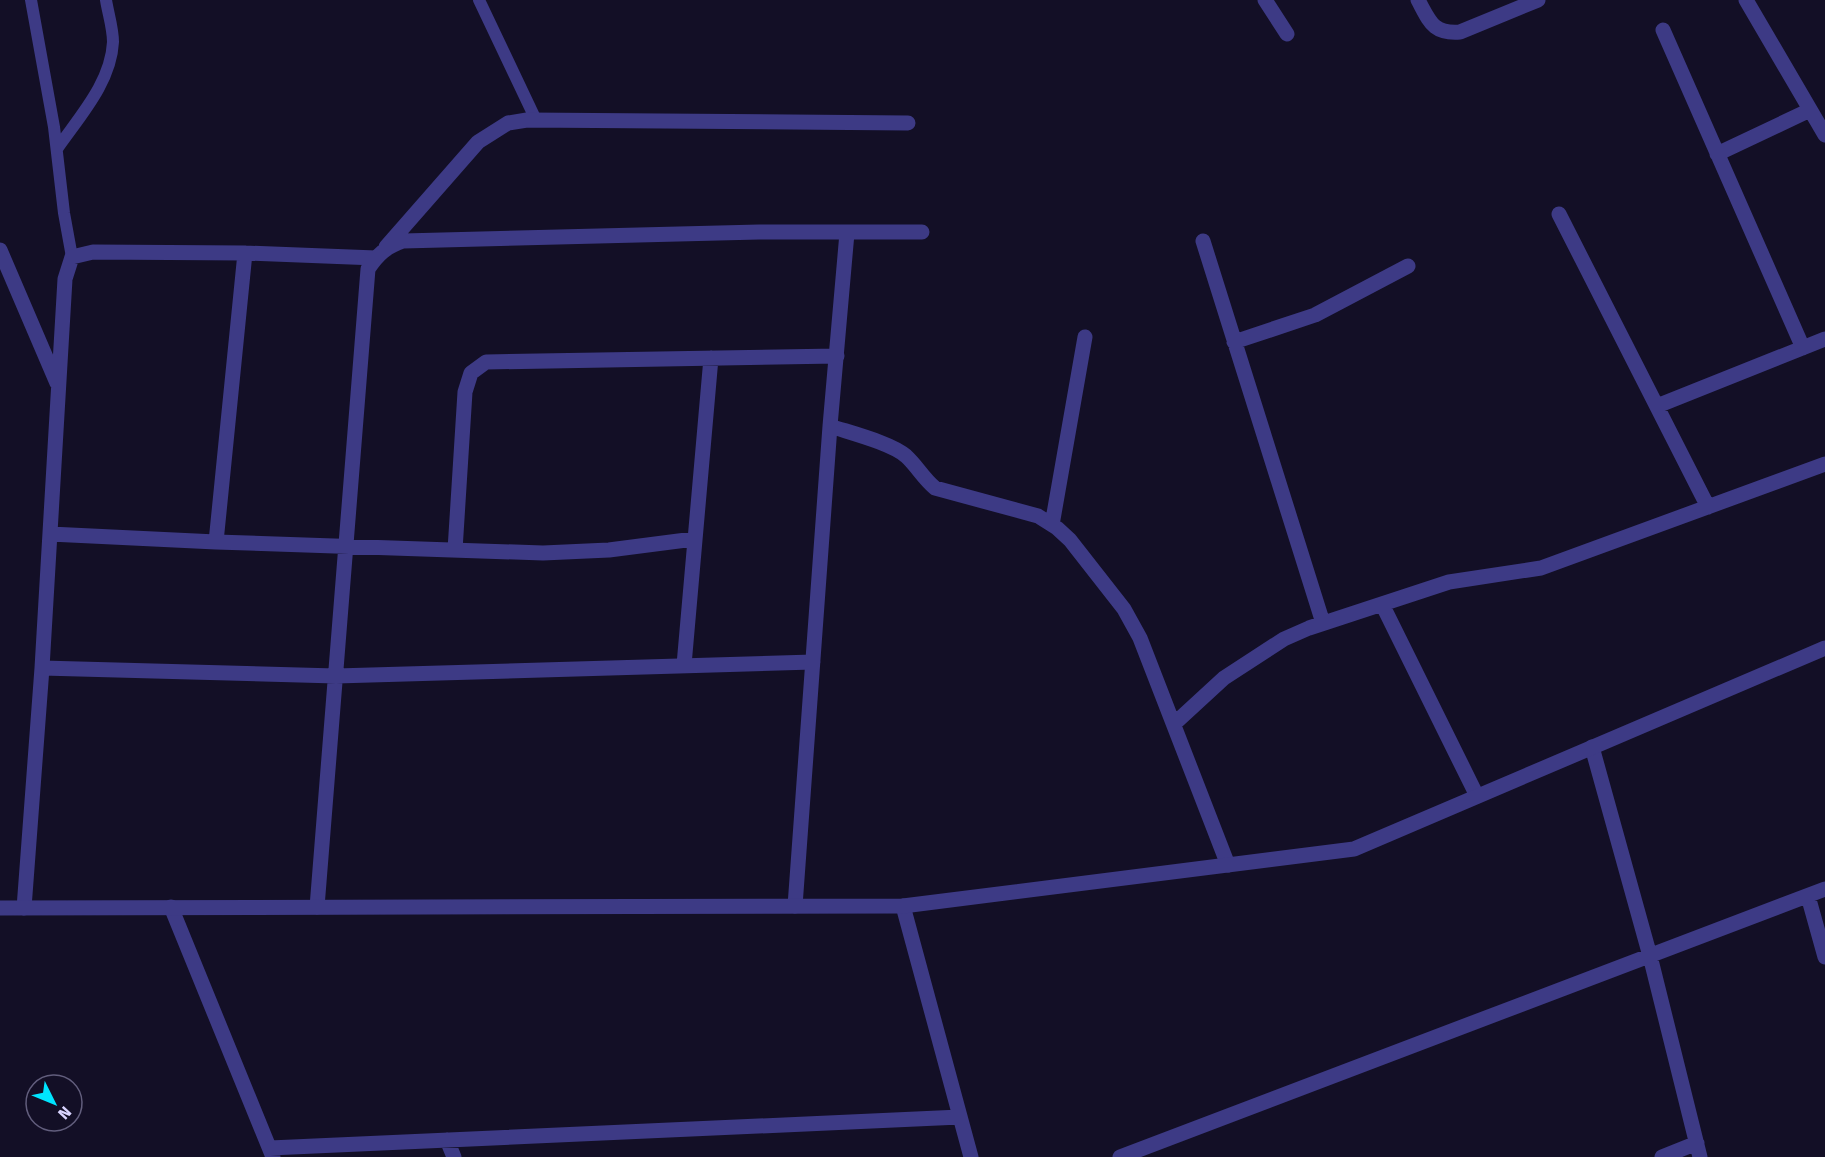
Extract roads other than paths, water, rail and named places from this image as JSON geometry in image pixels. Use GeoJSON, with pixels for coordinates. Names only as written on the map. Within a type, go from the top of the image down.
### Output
{"type":"FeatureCollection","features":[{"type":"Feature","properties":{"kind":"street"},"geometry":{"type":"LineString","coordinates":[[1265,0],[1287,34]]}},
{"type":"Feature","properties":{"kind":"street"},"geometry":{"type":"LineString","coordinates":[[1419,0],[1435,28],[1446,33],[1460,32],[1538,0]]}},
{"type":"Feature","properties":{"kind":"street"},"geometry":{"type":"LineString","coordinates":[[1746,0],[1825,135]]}},
{"type":"Feature","properties":{"kind":"street"},"geometry":{"type":"LineString","coordinates":[[1663,30],[1803,348]]}},
{"type":"Feature","properties":{"kind":"street"},"geometry":{"type":"LineString","coordinates":[[1717,154],[1810,110]]}},
{"type":"Feature","properties":{"kind":"street"},"geometry":{"type":"LineString","coordinates":[[317,907],[368,269],[478,142],[508,123],[536,120],[908,123]]}},
{"type":"Feature","properties":{"kind":"street"},"geometry":{"type":"LineString","coordinates":[[1559,214],[1708,507]]}},
{"type":"Feature","properties":{"kind":"street"},"geometry":{"type":"LineString","coordinates":[[24,908],[42,668],[65,279],[72,257],[93,252],[381,252],[403,241],[759,232],[922,232]]}},
{"type":"Feature","properties":{"kind":"street"},"geometry":{"type":"LineString","coordinates":[[795,906],[830,426],[848,232]]}},
{"type":"Feature","properties":{"kind":"street"},"geometry":{"type":"LineString","coordinates":[[1203,241],[1323,623]]}},
{"type":"Feature","properties":{"kind":"street"},"geometry":{"type":"LineString","coordinates":[[0,250],[58,386]]}},
{"type":"Feature","properties":{"kind":"street"},"geometry":{"type":"LineString","coordinates":[[216,542],[245,253]]}},
{"type":"Feature","properties":{"kind":"street"},"geometry":{"type":"LineString","coordinates":[[1234,342],[1314,315],[1408,266]]}},
{"type":"Feature","properties":{"kind":"street"},"geometry":{"type":"LineString","coordinates":[[1052,525],[1084,337]]}},
{"type":"Feature","properties":{"kind":"street"},"geometry":{"type":"LineString","coordinates":[[1656,406],[1825,339]]}},
{"type":"Feature","properties":{"kind":"street"},"geometry":{"type":"LineString","coordinates":[[455,550],[465,392],[471,373],[486,362],[837,356]]}},
{"type":"Feature","properties":{"kind":"street"},"geometry":{"type":"LineString","coordinates":[[684,665],[711,358]]}},
{"type":"Feature","properties":{"kind":"street"},"geometry":{"type":"LineString","coordinates":[[830,426],[895,449],[907,457],[924,479],[935,488],[1038,516],[1070,540],[1124,609],[1140,638],[1228,865]]}},
{"type":"Feature","properties":{"kind":"street"},"geometry":{"type":"LineString","coordinates":[[1174,724],[1224,678],[1284,639],[1323,623],[1449,582],[1541,568],[1825,464]]}},
{"type":"Feature","properties":{"kind":"street"},"geometry":{"type":"LineString","coordinates":[[50,534],[543,553],[583,552],[694,539]]}},
{"type":"Feature","properties":{"kind":"street"},"geometry":{"type":"LineString","coordinates":[[1382,603],[1478,796]]}},
{"type":"Feature","properties":{"kind":"street"},"geometry":{"type":"LineString","coordinates":[[0,908],[903,906],[1354,849],[1825,648]]}},
{"type":"Feature","properties":{"kind":"street"},"geometry":{"type":"LineString","coordinates":[[42,668],[336,676],[813,662]]}},
{"type":"Feature","properties":{"kind":"street"},"geometry":{"type":"LineString","coordinates":[[1592,747],[1650,956],[1698,1150],[1662,1157]]}},
{"type":"Feature","properties":{"kind":"street"},"geometry":{"type":"LineString","coordinates":[[1120,1157],[1825,889]]}},
{"type":"Feature","properties":{"kind":"street"},"geometry":{"type":"LineString","coordinates":[[1808,896],[1825,957]]}},
{"type":"Feature","properties":{"kind":"street"},"geometry":{"type":"LineString","coordinates":[[903,906],[970,1157]]}},
{"type":"Feature","properties":{"kind":"street"},"geometry":{"type":"LineString","coordinates":[[171,907],[271,1153],[447,1140],[960,1117]]}},
{"type":"Feature","properties":{"kind":"street"},"geometry":{"type":"LineString","coordinates":[[447,1140],[454,1157]]}},
{"type":"Feature","properties":{"kind":"lane"},"geometry":{"type":"LineString","coordinates":[[31,0],[57,149],[72,257]]}},
{"type":"Feature","properties":{"kind":"lane"},"geometry":{"type":"LineString","coordinates":[[57,149],[103,82],[111,59],[113,39],[105,0]]}},
{"type":"Feature","properties":{"kind":"lane"},"geometry":{"type":"LineString","coordinates":[[479,0],[536,120]]}}]}
